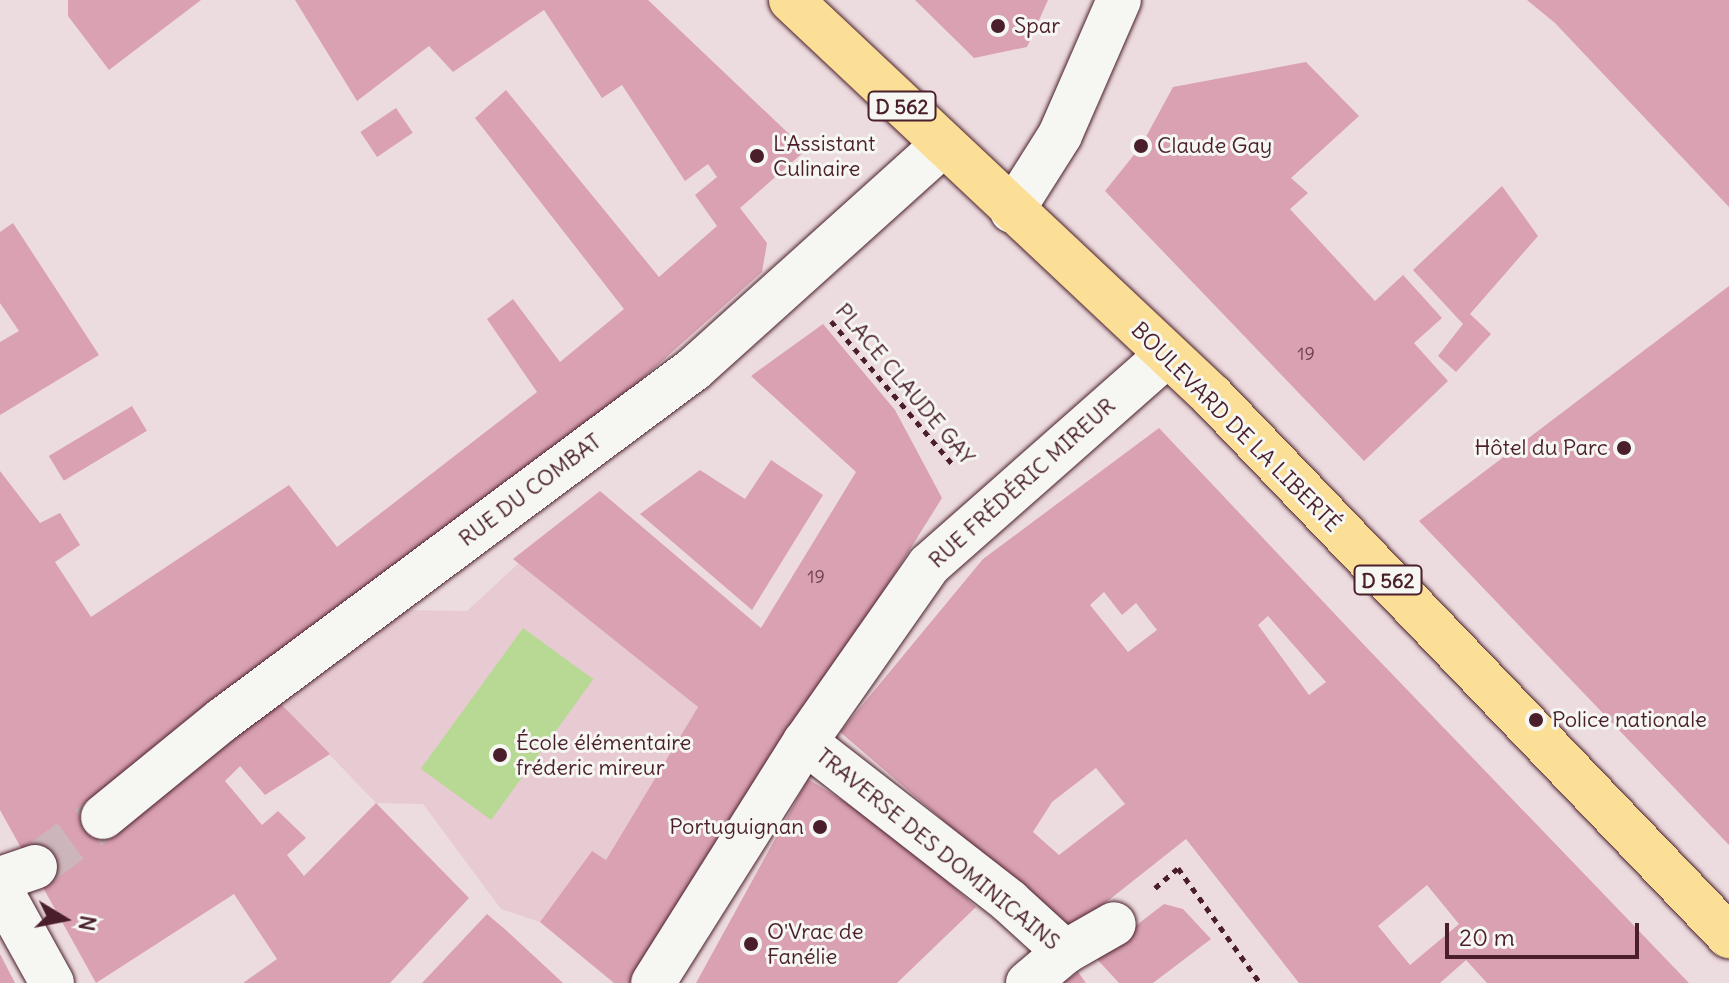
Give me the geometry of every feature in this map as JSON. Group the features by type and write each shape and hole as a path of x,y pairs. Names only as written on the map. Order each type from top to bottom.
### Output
{"main road":[{"name":"D 562","path":"791,0 1025,223"},
{"name":"BOULEVARD DE LA LIBERTÉ","path":"1025,223 1167,355 1729,936"}],"street":[{"path":"1025,223 1119,0"},
{"name":"RUE DU COMBAT","path":"103,817 222,720 694,369 943,145"},
{"name":"RUE FRÉDÉRIC MIREUR","path":"653,983 805,742 929,565 1167,355"},
{"name":"TRAVERSE DES DOMINICAINS","path":"805,742 1009,901 1065,952 1114,924"},
{"path":"12,878 52,983"},
{"path":"1028,983 1065,952"}],"path":[{"name":"PLACE CLAUDE GAY","path":"795,279 966,481 994,506"},
{"path":"1114,924 1178,868 1260,983"}],"shaded area":[{"name":"École élémentaire fréderic mireur","path":"519,563 698,707 606,860 592,851 540,922 501,909 423,804 376,803 279,702 397,610 467,611"}],"green space":[{"path":"523,628 593,679 491,820 421,769"}],"building":[{"path":"68,0 201,0 109,70 68,16"},
{"path":"295,0 648,0 806,150 740,208 767,243 762,272 279,702 330,754 265,795 240,766 225,781 262,825 278,811 306,838 287,855 304,876 376,803 469,898 390,983 243,983 277,959 234,894 96,983 0,810 0,471 40,523 60,513 80,545 55,562 91,617 289,485 337,547 537,392 487,319 513,299 560,362 624,309 475,118 506,90 659,277 717,226 695,195 717,177 708,164 685,181 622,85 602,98 544,10 453,72 429,46 357,101"},
{"path":"915,0 1048,0 1027,47 974,58"},
{"path":"1527,0 1729,0 1729,207 1555,23"},
{"path":"1306,62 1359,116 1291,178 1308,193 1290,209 1375,301 1403,275 1442,318 1414,343 1448,381 1364,461 1105,191 1141,146 1173,87"},
{"path":"396,108 413,133 377,157 360,132"},
{"path":"1502,186 1538,236 1470,314 1491,334 1456,372 1438,356 1463,324 1413,270"},
{"path":"13,223 99,355 0,415 0,342 19,331 0,303 0,232"},
{"path":"1729,286 1729,845 1419,521"},
{"path":"823,324 895,410 942,498 639,983 614,983 540,922 592,851 606,860 698,707 513,559 600,491 761,628 856,472 751,376"},
{"path":"132,406 147,431 64,481 49,456"},
{"path":"1159,428 1689,983 1487,983 1466,960 1440,983 1299,983 1186,839 1071,930 840,732 983,559","holes":["1104,592 1122,615 1136,603 1157,630 1128,652 1090,605","1268,616 1326,682 1309,695 1258,625","1096,768 1125,804 1059,855 1033,832 1052,802","1427,885 1459,924 1410,965 1378,926"]},
{"path":"771,460 823,495 752,610 640,514 700,470 745,499"},
{"path":"808,779 887,828 976,907 897,983 696,983"},
{"path":"1164,904 1183,909 1211,939 1153,983 1119,983 1095,957"},
{"path":"487,914 507,931 563,983 422,983"},
{"path":"0,954 15,983 0,983"},
{"path":"1078,972 1086,983 1063,983"}],"tunnel":[{"path":"35,867 103,817"}],"place":[{"name":"Spar","path":"998,26"},
{"name":"Claude Gay","path":"1141,146"},
{"name":"L'Assistant Culinaire","path":"757,156"},
{"name":"Hôtel du Parc","path":"1624,448"},
{"name":"Police nationale","path":"1536,720"},
{"name":"École élémentaire fréderic mireur","path":"500,755"},
{"name":"Portuguignan","path":"820,827"},
{"name":"O'Vrac de Fanélie","path":"751,944"}]}
